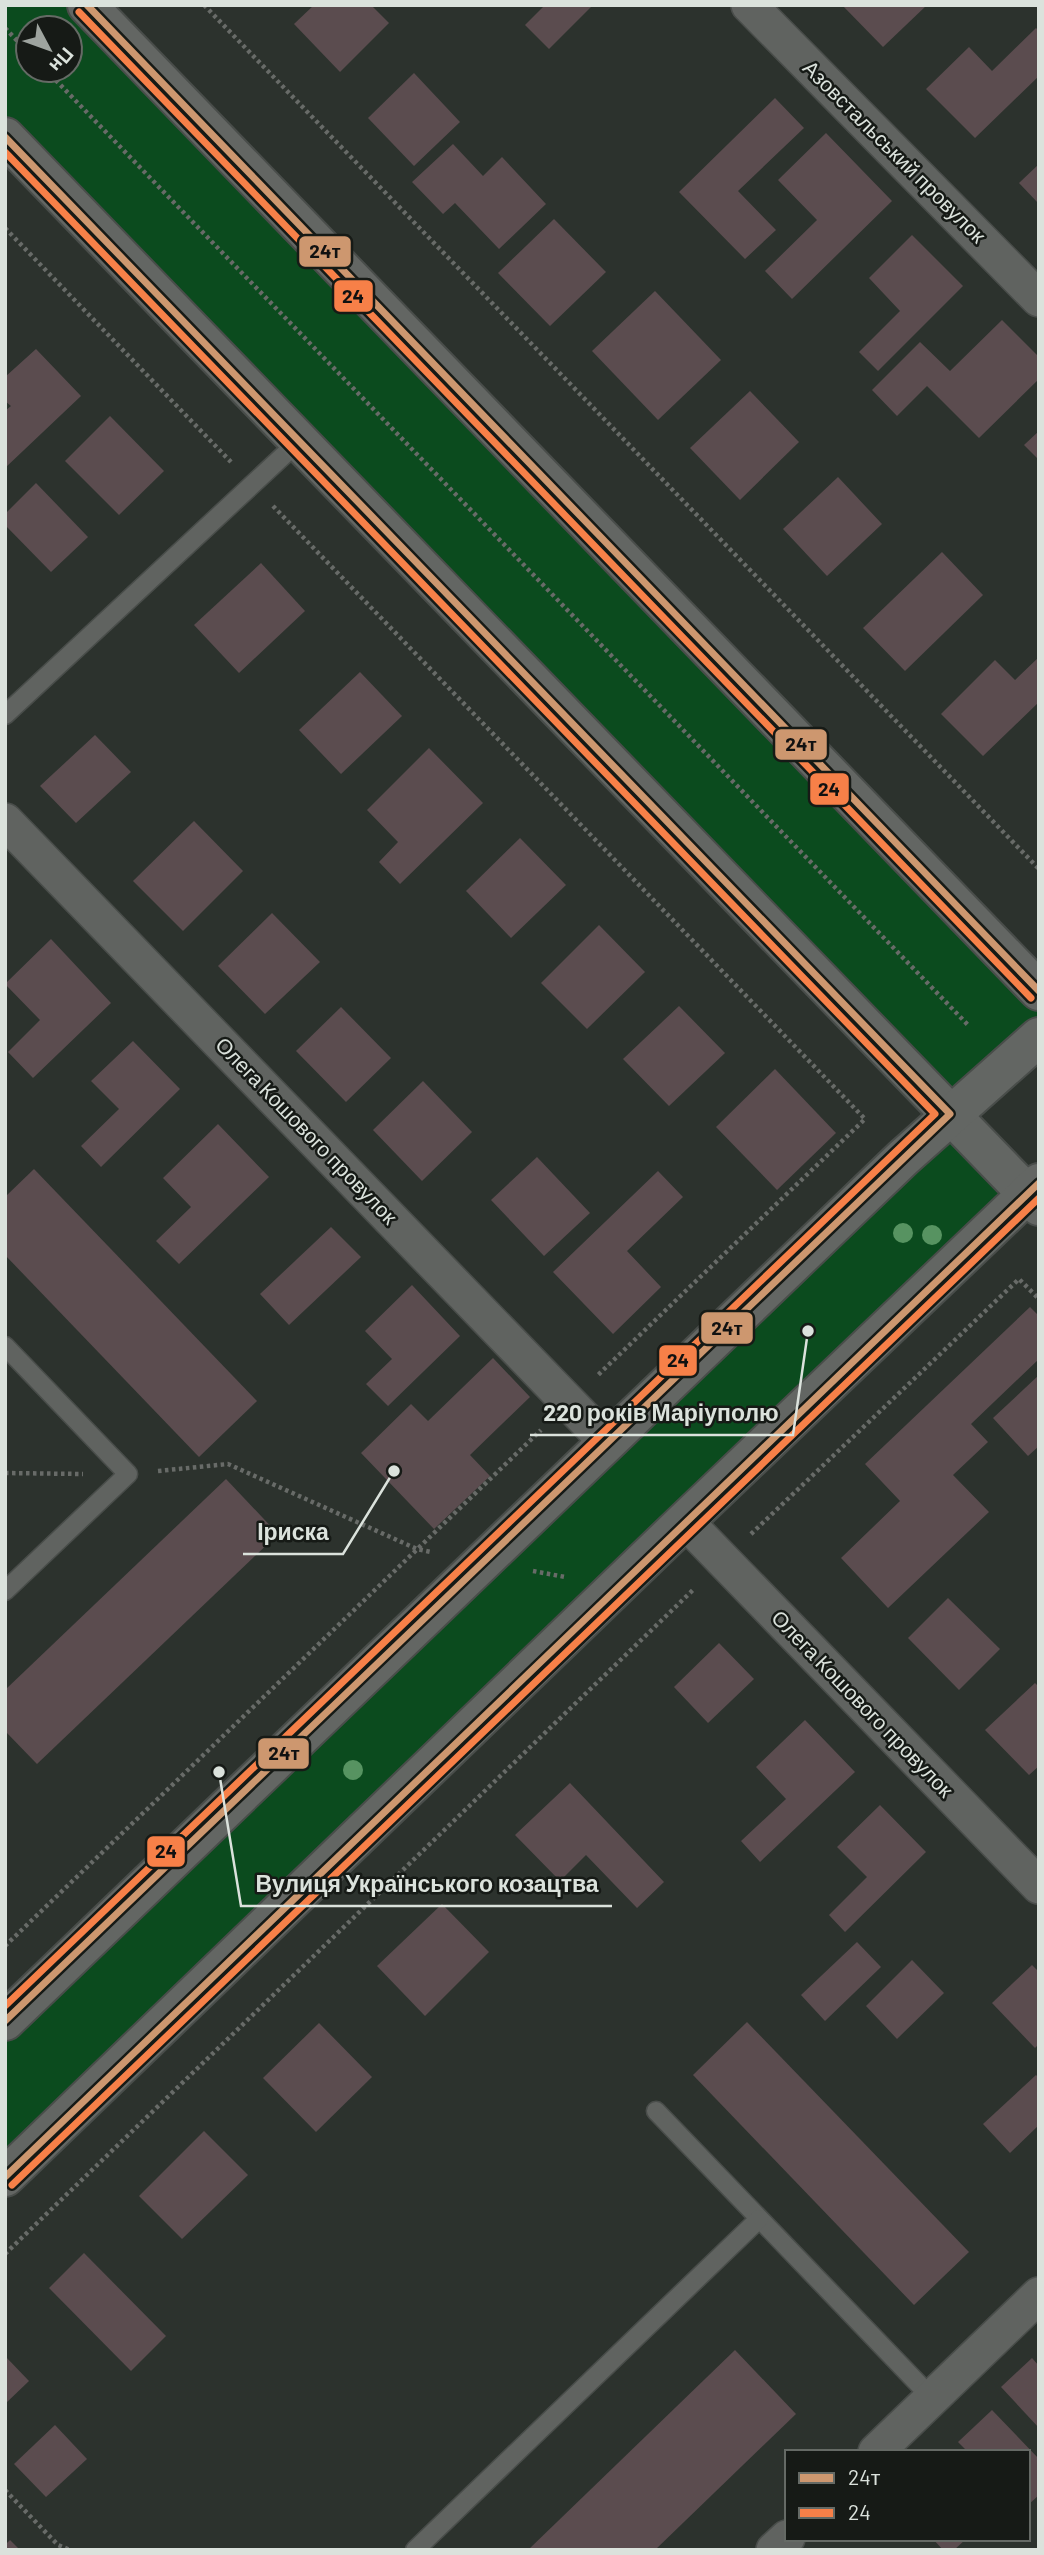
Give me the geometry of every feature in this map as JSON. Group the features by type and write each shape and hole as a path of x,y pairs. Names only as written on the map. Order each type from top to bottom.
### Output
{"street":[{"path":"87,5 1039,990"},
{"name":"Азовстальський провулок","path":"749,5 1039,299"},
{"path":"5,138 950,1114 1035,1195 684,1521 5,2177"},
{"name":"Олега Кошового провулок","path":"5,821 607,1442"},
{"path":"5,2021 950,1114 1039,1037"},
{"name":"Олега Кошового провулок","path":"684,1521 1039,1886"},
{"path":"878,2450 1039,2295"}],"lane":[{"path":"5,715 299,441"},
{"path":"5,1346 128,1474 5,1591"},
{"path":"656,2111 932,2398"},
{"path":"415,2550 759,2218"}],"path":[{"path":"204,5 1039,869"},
{"path":"60,84 968,1025"},
{"path":"5,228 866,1118 5,1946"},
{"path":"5,2254 683,1599 1019,1279 1039,1299"},
{"path":"5,1474 128,1474 228,1464 417,1549 683,1599"},
{"path":"5,2490 58,2545 70,2550"}],"green space":[{"path":"5,5 70,5 79,14 14,14 14,84 84,84 84,20 1039,1012 1039,1015 949,1091 5,117"},
{"path":"950,1133 1010,1196 5,2164 5,2040"}],"building":[{"path":"314,5 371,5 389,23 340,72 294,24"},
{"path":"545,5 593,5 549,49 525,25"},
{"path":"842,5 927,5 883,47"},
{"path":"1036,28 1039,31 1039,76 975,138 926,89 969,47 992,71"},
{"path":"414,73 460,122 414,166 368,118"},
{"path":"775,98 804,128 738,191 776,230 745,259 679,192"},
{"path":"826,133 892,201 792,299 765,271 817,220 778,180"},
{"path":"453,144 483,176 502,157 546,204 499,249 455,203 443,214 412,182"},
{"path":"1039,164 1039,204 1019,183"},
{"path":"554,219 606,272 550,326 498,273"},
{"path":"912,235 963,286 878,371 859,352 900,311 869,278"},
{"path":"655,291 721,360 658,420 592,351"},
{"path":"1002,320 1039,357 1039,379 979,438 927,386 897,416 872,390 920,342 950,371"},
{"path":"36,349 81,396 5,468 5,411 11,406 5,401 5,377"},
{"path":"750,391 799,442 740,500 690,448"},
{"path":"110,416 164,471 119,515 65,461"},
{"path":"1039,431 1039,460 1024,445"},
{"path":"838,477 882,524 827,576 783,529"},
{"path":"36,483 88,537 51,572 5,525 5,514"},
{"path":"942,552 983,595 905,671 863,628"},
{"path":"261,563 305,611 239,673 194,625"},
{"path":"1039,657 1039,702 983,756 941,714 995,660 1015,680"},
{"path":"360,672 402,716 341,774 299,730"},
{"path":"95,735 131,772 76,823 40,786"},
{"path":"429,748 483,803 400,884 379,862 398,842 367,810"},
{"path":"194,821 243,871 183,931 133,881"},
{"path":"520,838 566,885 511,938 466,891"},
{"path":"272,913 320,962 265,1014 218,966"},
{"path":"599,925 645,972 587,1029 541,983"},
{"path":"51,939 111,1003 33,1078 8,1052 40,1020 5,984"},
{"path":"679,1006 725,1053 669,1106 623,1059"},
{"path":"341,1007 391,1058 346,1102 296,1051"},
{"path":"133,1041 180,1089 101,1167 81,1146 119,1109 91,1081"},
{"path":"775,1069 836,1133 777,1190 716,1127"},
{"path":"423,1081 472,1132 422,1181 373,1130"},
{"path":"218,1124 269,1177 179,1264 156,1241 191,1207 163,1178"},
{"path":"537,1157 590,1213 544,1256 491,1200"},
{"path":"34,1169 257,1401 199,1457 5,1255 5,1197"},
{"path":"658,1171 683,1197 627,1251 661,1287 613,1334 553,1272"},
{"path":"331,1227 361,1257 289,1325 260,1294"},
{"path":"412,1285 460,1336 388,1406 366,1384 392,1359 365,1331"},
{"path":"1030,1307 1039,1316 1039,1359 971,1424 988,1442 953,1475 989,1512 888,1608 841,1558 900,1501 865,1464"},
{"path":"493,1358 530,1397 470,1455 490,1476 434,1529 361,1453 411,1404 428,1421"},
{"path":"1039,1375 1039,1446 1028,1456 993,1418"},
{"path":"226,1479 278,1534 37,1764 5,1731 5,1690"},
{"path":"948,1598 1000,1649 959,1690 908,1638"},
{"path":"719,1643 754,1679 708,1723 674,1687"},
{"path":"1035,1683 1039,1687 1039,1766 1029,1775 985,1730"},
{"path":"805,1720 855,1772 760,1862 741,1841 786,1799 756,1767"},
{"path":"570,1783 664,1882 637,1908 586,1855 560,1881 515,1835"},
{"path":"880,1805 926,1852 845,1932 829,1915 867,1877 837,1847"},
{"path":"442,1904 489,1952 425,2016 377,1966"},
{"path":"857,1942 881,1967 825,2021 801,1995"},
{"path":"912,1960 944,1993 897,2039 866,2006"},
{"path":"1032,1965 1039,1972 1039,2044 1035,2048 992,2003"},
{"path":"747,2022 969,2252 914,2305 693,2075"},
{"path":"319,2023 372,2077 316,2132 263,2078"},
{"path":"1036,2075 1039,2078 1039,2125 1010,2153 983,2124"},
{"path":"204,2131 248,2175 182,2239 139,2196"},
{"path":"84,2253 166,2336 131,2371 49,2288"},
{"path":"735,2350 796,2414 655,2550 528,2550"},
{"path":"5,2356 29,2381 5,2404"},
{"path":"1032,2358 1039,2366 1039,2428 1001,2387"},
{"path":"992,2410 1039,2459 1039,2495 1030,2503 1030,2450 966,2450 958,2442"},
{"path":"55,2425 87,2459 46,2497 14,2464"},
{"path":"10,2540 20,2550 5,2550 5,2545"},
{"path":"935,2541 964,2541 954,2550 943,2550"}],"transit line":[{"name":"24т","path":"87,5 1039,991"},
{"name":"24","path":"79,12 1031,998"},
{"name":"24т","path":"5,137 950,1114 5,2021"},
{"name":"24","path":"5,152 935,1114 5,2006"},
{"name":"24т","path":"5,2177 1039,1183"},
{"name":"24","path":"12,2185 1039,1198"}],"place":[{"name":"220 років Маріуполю","path":"808,1331"},
{"name":"Іриска","path":"394,1471"},
{"name":"Вулиця Українського козацтва","path":"219,1772"}]}
